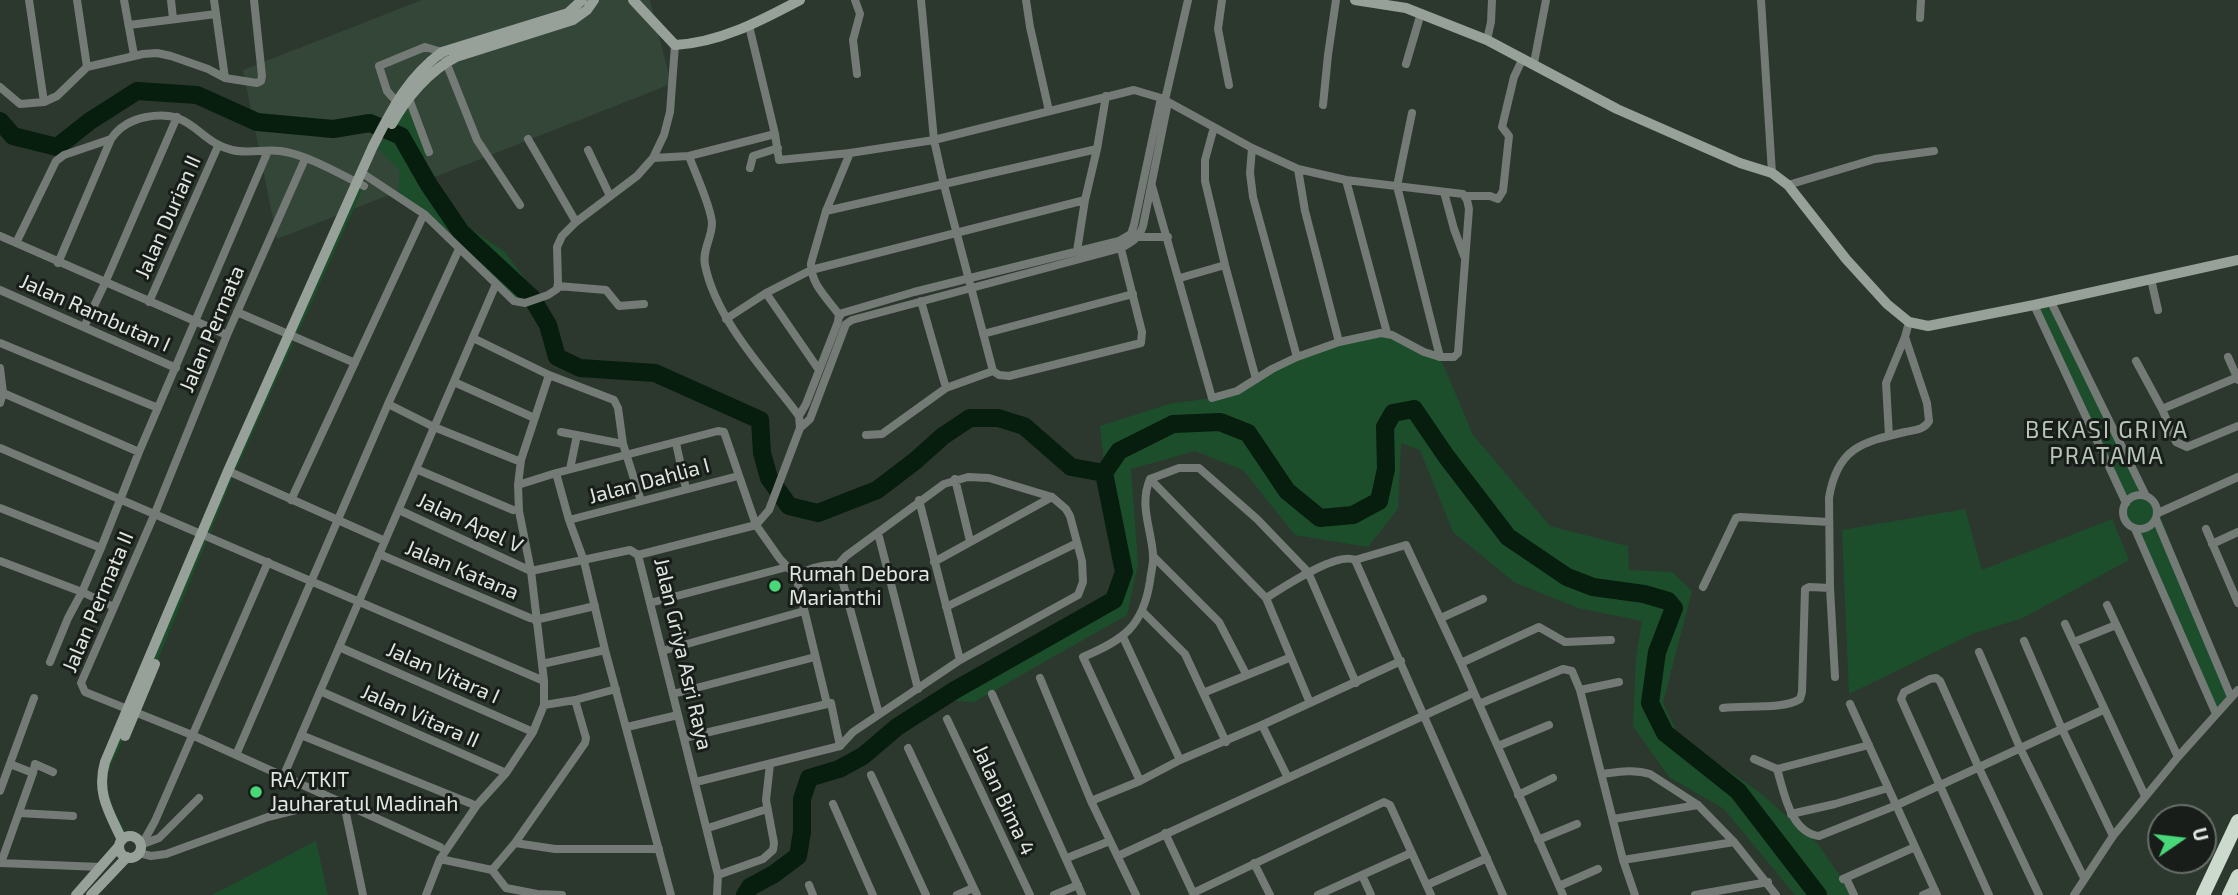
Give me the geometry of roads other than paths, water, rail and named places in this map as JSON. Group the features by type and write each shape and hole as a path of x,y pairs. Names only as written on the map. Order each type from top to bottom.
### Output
{"highway":[{"path":"2203,895 2238,821"},
{"path":"2229,895 2238,876"}],"street":[{"path":"29,0 44,102"},
{"path":"77,0 87,67"},
{"path":"124,0 134,55"},
{"path":"171,0 173,19"},
{"path":"214,0 225,78"},
{"path":"0,86 20,104 44,102 57,96 87,67 157,52 208,69 225,78 255,83 261,80 254,0"},
{"path":"396,101 387,91 379,65 425,47 444,57 456,57 564,24 583,4 594,0"},
{"path":"58,263 111,139 117,130 138,119 156,115 177,117 188,122 218,146 236,151 286,152 363,179 424,214 514,302 525,303 548,295 558,286 557,247 566,231 637,176 653,158 664,135 670,112 675,45 633,0"},
{"path":"675,45 692,44 749,26 800,0"},
{"path":"855,0 860,14 853,40 857,74"},
{"path":"921,0 934,140 993,371 1009,376 1141,342 1142,332 1120,245"},
{"path":"1026,0 1049,111"},
{"path":"756,525 769,510 800,428 810,419 846,324 1077,251 1120,245 1133,230 1188,0"},
{"path":"1222,0 1218,29 1229,85"},
{"path":"1323,105 1336,0"},
{"path":"1355,0 1394,5 1422,13 1528,60 1617,109 1731,159 1772,173 1788,185 1846,259 1887,304 1909,322 1928,326 2051,302 2238,260"},
{"path":"1486,40 1491,22 1492,0"},
{"path":"749,26 779,160 850,153 934,140 1134,90 1165,100 1252,148 1298,169 1346,180 1459,193 1465,197 1490,196 1498,199 1503,191 1509,136 1502,127 1514,77 1528,60 1546,0"},
{"path":"1761,0 1772,173"},
{"path":"1920,18 1921,0"},
{"path":"1406,64 1422,13"},
{"path":"129,25 216,14"},
{"path":"393,114 396,101 438,68 444,57"},
{"path":"444,57 477,140 520,205"},
{"path":"268,562 141,848 134,857 127,857 122,853 123,841 108,793 107,778 111,764 231,473 376,148 406,94"},
{"path":"406,94 429,152"},
{"path":"1077,251 1106,96"},
{"path":"1138,237 1152,186 1165,100"},
{"path":"1412,113 1397,186 1440,357"},
{"path":"84,327 177,117"},
{"path":"1214,127 1204,174 1224,265 1256,379"},
{"path":"653,158 689,156 775,134"},
{"path":"16,243 56,161 64,155 111,139"},
{"path":"528,139 576,222"},
{"name":"Jalan Durian II","path":"149,302 218,146"},
{"path":"750,169 753,156 778,148"},
{"path":"1252,148 1250,173 1253,197 1297,356"},
{"path":"826,211 1097,149"},
{"path":"588,150 610,195"},
{"path":"50,662 122,499 139,452 268,151"},
{"path":"1788,185 1875,159 1934,151"},
{"path":"846,324 815,282 811,270 812,256 826,211 850,153"},
{"path":"689,156 712,223 704,254 712,290 726,318 799,416 810,419"},
{"name":"Jalan Permata","path":"155,513 227,335 305,159"},
{"path":"1298,169 1310,229 1339,342"},
{"path":"1346,180 1387,333"},
{"path":"1152,186 1212,398 1237,391 1297,356 1339,342 1387,333 1440,357 1454,357 1459,349 1469,209 1465,197"},
{"path":"1444,192 1465,258"},
{"path":"726,318 766,293 811,270 1085,200"},
{"path":"291,500 424,214"},
{"path":"0,236 227,335"},
{"path":"839,314 914,292 970,283 1120,245 1138,237 1167,237"},
{"path":"236,755 388,404 459,249"},
{"path":"1180,278 1224,265"},
{"path":"2151,279 2158,310"},
{"path":"284,776 496,284"},
{"path":"558,286 607,290 619,306 644,304"},
{"name":"Jalan Rambutan I","path":"0,290 176,368"},
{"path":"766,293 819,370"},
{"path":"983,334 1133,295"},
{"path":"921,301 946,388"},
{"path":"2051,302 2146,496 2155,503 2157,516 2231,697"},
{"path":"2035,305 2126,503"},
{"path":"237,312 355,363"},
{"path":"800,428 799,416 839,314"},
{"path":"1889,436 1886,383 1909,322"},
{"path":"1835,677 1830,588 1831,486 1847,455 1860,444 1921,429 1928,421 1927,403 1905,337"},
{"path":"472,338 549,375 614,400 618,408 623,444 640,501"},
{"path":"0,343 158,408"},
{"path":"2162,409 2237,379 2228,357"},
{"path":"2136,361 2176,442 2187,447 2238,426"},
{"path":"0,368 3,393 0,403"},
{"path":"866,435 882,435 946,388 993,371"},
{"path":"426,895 440,859 477,805 506,773 533,732 544,705 542,664 533,619 518,485 521,460 549,375"},
{"path":"454,382 530,416"},
{"path":"3,393 139,452"},
{"path":"388,404 435,427 516,460"},
{"path":"518,485 570,469 718,431 724,432 756,525 796,576 827,704"},
{"path":"561,432 623,444"},
{"path":"570,469 577,435"},
{"path":"676,443 686,489"},
{"path":"0,448 544,681"},
{"path":"1140,780 1083,657 1108,647 1123,637 1142,611 1153,556 1145,509 1146,490 1150,479 1187,467 1199,468 1257,519 1308,572 1356,683"},
{"path":"416,469 513,510"},
{"path":"231,473 385,541"},
{"path":"556,473 584,561 605,650 671,895"},
{"name":"Jalan Dahlia I","path":"569,520 738,476"},
{"path":"696,782 840,746 853,732 960,660 1079,595 1083,572 1070,516 1060,503 1052,497 989,478 968,477 944,484 919,500 838,565 813,568 796,576"},
{"path":"2136,529 2151,526 2157,516 2238,477"},
{"path":"1150,479 1266,598 1310,703"},
{"path":"955,480 970,541"},
{"path":"2146,496 2135,495 2126,503 2123,512 2125,520 2136,529 2216,714"},
{"path":"934,562 1052,497"},
{"path":"919,500 960,660"},
{"path":"0,508 101,548"},
{"name":"Jalan Apel V","path":"399,510 528,570"},
{"name":"Jalan Permata II","path":"155,513 81,683 85,692 192,735 440,847"},
{"path":"1703,587 1735,518 1829,522"},
{"name":"Jalan Griya Asri Raya","path":"716,895 719,875 638,555 756,525"},
{"path":"2206,529 2238,603"},
{"path":"2212,544 2238,532"},
{"path":"878,533 918,688"},
{"path":"946,607 1077,543"},
{"path":"1266,598 1308,572 1348,558 1355,560 1406,545 1561,891 1598,869"},
{"path":"528,570 630,550 638,555"},
{"name":"Jalan Katana","path":"380,554 533,619"},
{"path":"1153,556 1219,622 1246,674"},
{"path":"1355,560 1503,895"},
{"path":"0,561 114,607"},
{"path":"838,565 879,715"},
{"path":"650,603 788,567"},
{"path":"1723,708 1777,706 1800,699 1805,591 1809,587 1830,588"},
{"path":"1441,618 1483,599"},
{"path":"2107,605 2178,757"},
{"path":"533,619 596,606"},
{"path":"662,650 804,611"},
{"path":"1142,611 1181,648 1226,742"},
{"path":"2066,624 2103,710 2145,796"},
{"path":"2074,642 2116,625"},
{"path":"1461,663 1539,627 1571,643 1611,640"},
{"path":"1123,637 1180,760"},
{"path":"2024,641 2062,729 2113,835"},
{"name":"Jalan Vitara I","path":"339,647 533,732"},
{"path":"542,664 605,650"},
{"path":"1979,652 2020,748 2084,878"},
{"path":"673,694 815,657"},
{"path":"1203,693 1289,658"},
{"path":"1091,801 1401,661"},
{"path":"1479,704 1560,670 1566,668 1572,671 1580,690 1623,860 1635,895"},
{"path":"1040,678 1091,801 1136,895"},
{"path":"1989,895 1901,699 1904,692 1933,678 1940,681 2039,895"},
{"path":"1580,690 1619,682"},
{"path":"544,705 616,689"},
{"path":"2074,895 2113,835 2238,690"},
{"name":"Jalan Vitara II","path":"320,691 506,773"},
{"path":"1118,856 1473,693"},
{"path":"992,694 1082,895"},
{"path":"0,791 34,698"},
{"path":"492,870 515,843 584,743 586,738 575,700"},
{"path":"684,738 831,703 840,746"},
{"path":"1850,704 1936,892 1923,895"},
{"path":"1777,769 1791,814 1808,832 1819,836 1897,805 2103,710"},
{"path":"627,727 678,715"},
{"name":"Jalan Bima 4","path":"947,719 1030,895"},
{"path":"1262,725 1288,778"},
{"path":"1498,746 1549,725"},
{"path":"301,735 472,804"},
{"path":"1754,759 1777,769 1869,745"},
{"path":"908,748 975,891 957,895"},
{"path":"10,764 33,773"},
{"path":"53,772 35,764 1,863 101,867"},
{"path":"719,875 763,859 771,853 774,843 767,809 770,764"},
{"path":"1602,774 1643,771 1698,804 1734,842 1776,895"},
{"path":"871,775 926,895"},
{"path":"1518,795 1553,778"},
{"path":"1791,814 1888,788"},
{"path":"141,848 159,838 199,798"},
{"path":"76,895 123,841 138,839 141,848 151,856 166,854 268,817 340,802 363,895"},
{"path":"1165,833 1194,894 1384,802 1390,805 1431,895"},
{"path":"833,804 873,895"},
{"path":"1613,819 1698,804"},
{"path":"708,828 767,809"},
{"path":"19,813 73,816"},
{"path":"1538,840 1577,824"},
{"path":"1067,858 1110,841"},
{"path":"1623,860 1734,842"},
{"path":"515,843 555,849 659,849"},
{"path":"1854,895 1845,879 1915,848"},
{"path":"1318,895 1411,853"},
{"path":"91,895 127,857"},
{"path":"1427,885 1486,858"},
{"path":"440,859 492,870 505,892 562,895"},
{"path":"1254,863 1270,895"},
{"path":"1362,875 1371,895"},
{"path":"1695,895 1768,882"},
{"path":"809,885 813,895"},
{"path":"1054,895 1078,885"}],"waterway":[{"path":"0,121 13,136 57,147 90,121 137,91 197,95 257,122 333,129 370,123 401,136 429,185 461,232 532,298 548,325 557,357 580,368 655,373 760,420 762,453 769,478 789,506 818,513 877,490 943,436 970,418 998,418 1024,426 1071,467 1104,473 1119,451 1173,424 1220,422 1248,433 1287,491 1320,518 1353,515 1379,501 1386,469 1385,427 1393,413 1414,409 1508,537 1567,577 1593,587 1644,594 1668,601 1674,608 1657,652 1650,703 1665,733 1738,791 1818,895"},
{"path":"745,895 750,887 774,874 798,856 802,832 802,799 809,778 839,769 863,756 897,727 955,690 1114,600 1124,572 1104,473"}],"place":[{"name":"Rumah Debora Marianthi","path":"775,586"},
{"name":"RA/TKIT Jauharatul Madinah","path":"256,792"}],"district":[{"name":"BEKASI GRIYA PRATAMA","path":"2107,443"}]}
